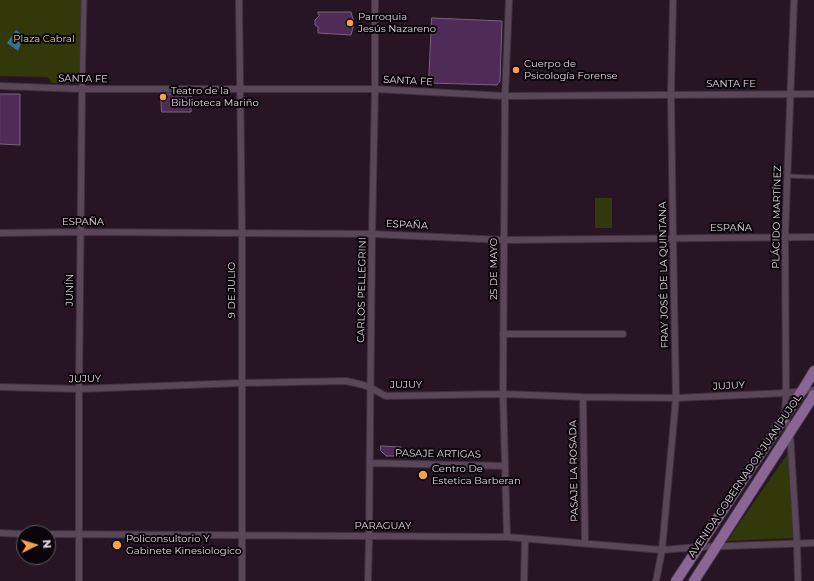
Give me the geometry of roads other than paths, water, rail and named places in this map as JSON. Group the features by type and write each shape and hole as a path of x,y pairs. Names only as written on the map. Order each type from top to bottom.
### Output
{"main road":[{"name":"AVENIDA GOBERNADOR JUAN PUJOL","path":"676,581 802,391 814,370"},
{"name":"AVENIDA GOBERNADOR JUAN PUJOL","path":"694,581 714,546 814,395"}],"street":[{"name":"JUNÍN","path":"79,581 79,389 84,0"},
{"name":"9 DE JULIO","path":"239,0 242,232 242,581"},
{"name":"CARLOS PELLEGRINI","path":"368,581 370,536 375,0"},
{"name":"25 DE MAYO","path":"507,537 503,334 505,96 509,0"},
{"name":"FRAY JOSÉ DE LA QUINTANA","path":"656,581 662,550 676,398 671,94 673,0"},
{"name":"PLÁCIDO MARTÍNEZ","path":"794,0 785,238 785,415 790,433 798,581"},
{"name":"SANTA FE","path":"0,86 82,89 375,89 505,96 814,94"},
{"name":"ESPAÑA","path":"0,233 242,232 372,234 504,240 814,238"},
{"path":"503,334 623,334"},
{"name":"JUJUY","path":"0,387 79,389 346,381 361,384 386,396 503,394 676,398 786,393 814,390"},
{"name":"PASAJE LA ROSADA","path":"583,397 586,543"},
{"name":"PASAJE ARTIGAS","path":"370,463 505,466"},
{"path":"0,533 16,534"},
{"name":"PARAGUAY","path":"56,534 507,537 662,550 714,546 814,543"},
{"path":"524,581 525,539"}],"lane":[{"path":"787,176 814,177"}],"water":[{"path":"16,30 24,36 18,51 7,43"}],"place":[{"name":"Parroquia Jesús Nazareno","path":"350,23"},
{"name":"Cuerpo de Psicología Forense","path":"516,70"},
{"name":"Teatro de la Biblioteca Mariño","path":"163,97"},
{"name":"Centro De Estetica Barberan","path":"423,475"},
{"name":"Policonsultorio Y Gabinete Kinesiologico","path":"117,545"}],"park label":[{"name":"Plaza Cabral","path":"44,39"}]}
